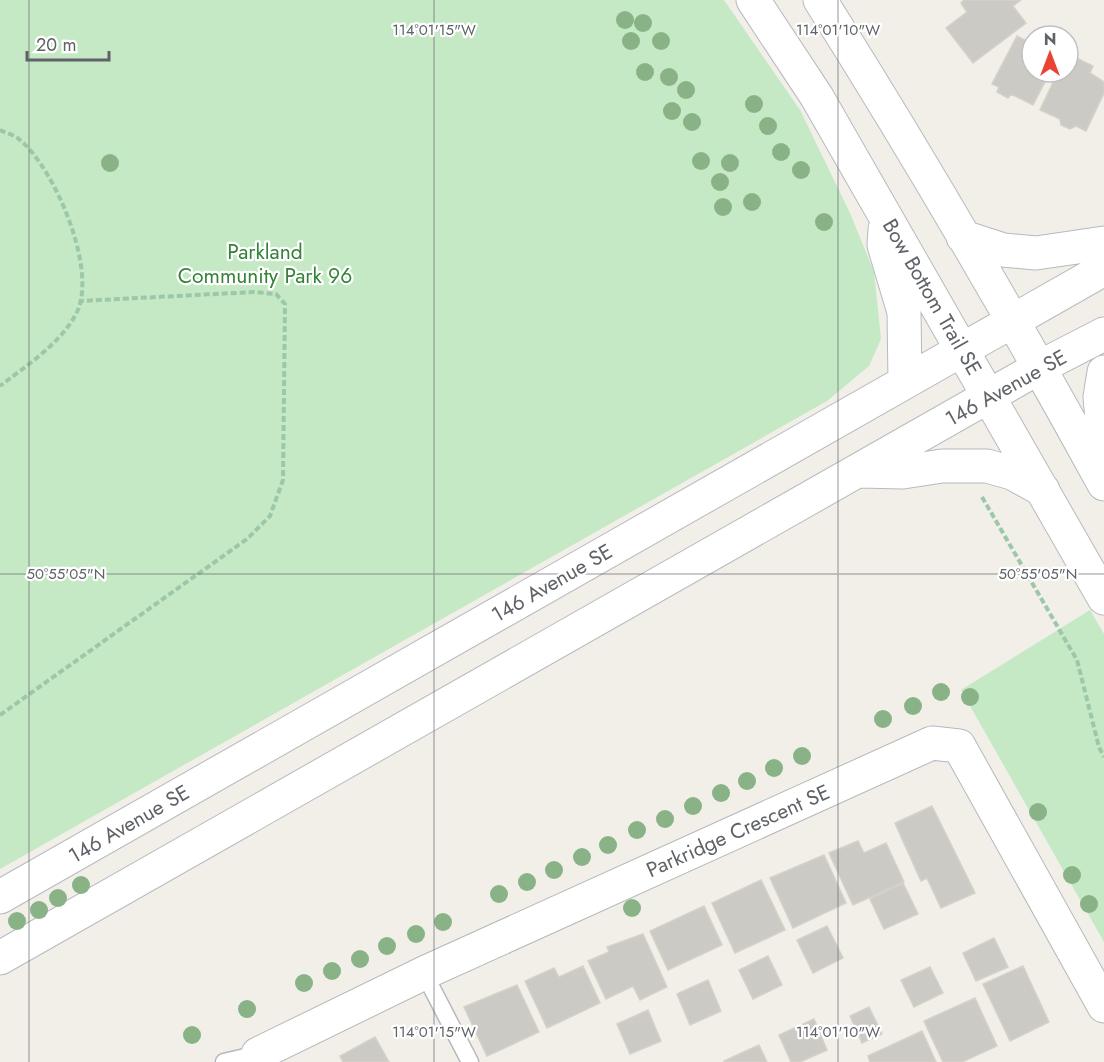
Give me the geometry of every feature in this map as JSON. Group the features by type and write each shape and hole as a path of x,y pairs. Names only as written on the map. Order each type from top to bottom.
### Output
{"street":[{"name":"Bow Bottom Trail SE","path":"753,0 817,97 1104,598"},
{"path":"820,0 870,79 1040,367 1104,484"},
{"path":"885,215 884,245 904,312 904,382"},
{"path":"963,237 1003,250 1036,253 1104,243"},
{"name":"146 Avenue SE","path":"0,897 1104,269"},
{"name":"146 Avenue SE","path":"0,958 1040,367 1104,334"},
{"path":"1104,372 1100,397 1104,443"},
{"path":"860,471 903,472 942,466 987,466 1012,473 1043,490"},
{"name":"Parkridge Crescent SE","path":"260,1058 424,973 932,743 959,746 1104,1006"}],"lane":[{"path":"424,973 470,1062"},
{"path":"224,1062 260,1058"}],"path":[{"path":"0,130 20,139 61,200 78,244 83,290 76,314 48,348 0,386"},
{"path":"0,715 248,539 270,516 283,480 285,304 276,294 254,292 80,302"},
{"path":"981,495 1077,660 1099,747 1104,757"}],"green space":[{"name":"Parkland Community Park 96","path":"0,0 724,0 800,110 850,213 874,272 881,339 869,366 827,401 0,869"},
{"path":"1090,610 1104,634 1104,942 961,690"}],"building":[{"path":"964,0 1021,0 1013,6 1026,23 1020,24 1020,28 973,63 946,28 967,12 961,3"},
{"path":"1017,36 1020,38 1020,84 1044,84 1033,105 1011,94 1008,98 997,92 999,87 992,84"},
{"path":"1080,60 1093,66 1090,73 1104,82 1104,93 1086,131 1076,126 1070,129 1061,125 1060,119 1040,110 1052,84 1080,84"},
{"path":"932,806 975,893 941,908 927,878 921,881 895,823"},
{"path":"858,841 864,853 886,843 904,882 853,905 829,853"},
{"path":"824,855 846,903 793,928 770,878"},
{"path":"761,880 785,930 735,953 712,903"},
{"path":"903,883 918,914 884,929 870,899"},
{"path":"704,906 722,945 668,970 650,931"},
{"path":"827,926 843,958 813,973 797,940"},
{"path":"643,934 667,987 640,1000 633,986 606,999 588,961 609,952 607,947"},
{"path":"994,938 1008,967 976,981 963,953"},
{"path":"768,956 782,985 753,999 739,970"},
{"path":"583,966 600,1003 547,1028 525,981 554,968 559,977"},
{"path":"1023,966 1049,1022 1010,1041 983,984"},
{"path":"930,967 943,993 914,1007 901,980"},
{"path":"708,980 721,1011 690,1025 677,994"},
{"path":"517,985 539,1032 487,1056 464,1007"},
{"path":"975,998 997,1046 962,1062 943,1062 924,1021"},
{"path":"869,1007 882,1034 862,1043 850,1016"},
{"path":"648,1010 661,1041 630,1054 617,1024"},
{"path":"814,1019 827,1050 800,1062 791,1062 779,1035"},
{"path":"922,1031 936,1062 870,1062 868,1056"},
{"path":"375,1037 389,1062 343,1062 340,1056"},
{"path":"759,1045 767,1062 724,1061"}]}
